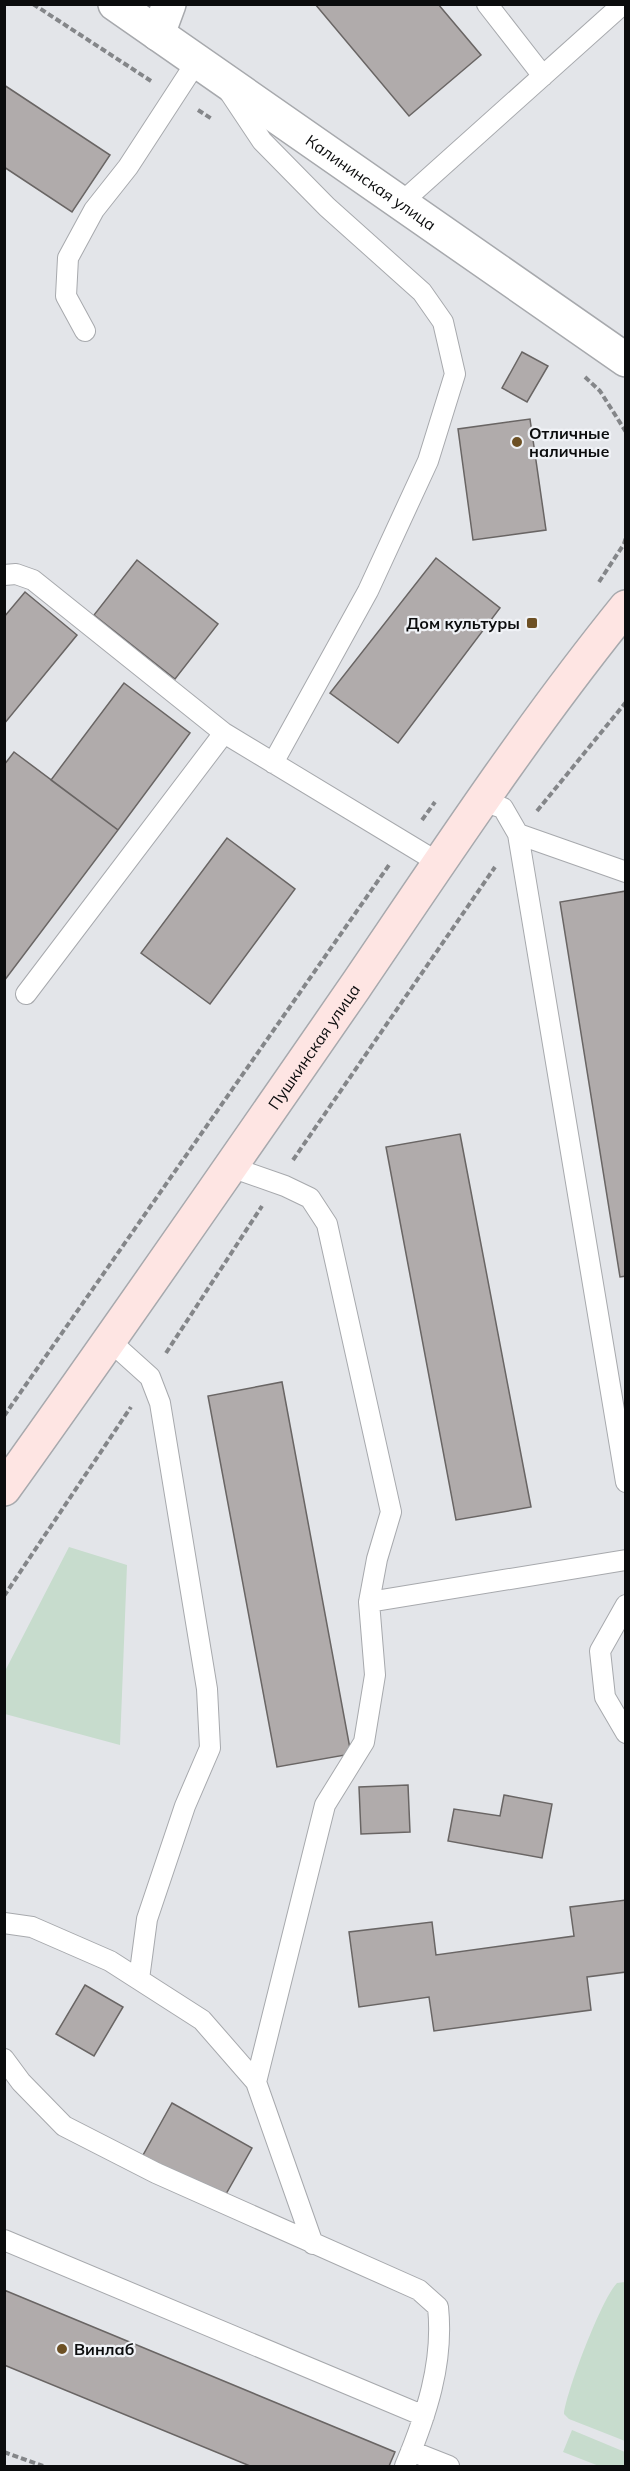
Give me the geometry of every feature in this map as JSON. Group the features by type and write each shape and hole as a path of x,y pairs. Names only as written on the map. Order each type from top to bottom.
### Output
{"main road":[{"name":"Пушкинская улица","path":"4,1489 231,1167 482,801 592,649 626,607"}],"street":[{"name":"Калининская улица","path":"115,4 164,19 209,69 626,360"}],"lane":[{"path":"487,4 543,76"},
{"path":"401,203 623,4"},
{"path":"85,331 66,296 68,258 94,210 209,69 262,141 327,207 422,292 444,322 455,374 428,461 368,591 273,763"},
{"path":"4,575 16,574 33,580 224,733 439,863"},
{"path":"26,994 224,733"},
{"path":"482,801 502,808 518,834 626,1482"},
{"path":"518,834 626,872"},
{"path":"231,1167 310,1198 327,1224 391,1512 377,1559 369,1602 375,1675 364,1742 325,1804 256,2082"},
{"path":"110,1341 150,1377 160,1402 207,1689 210,1748 185,1806 147,1919 139,1979"},
{"path":"369,1602 626,1560"},
{"path":"626,1605 600,1651 605,1697 626,1733"},
{"path":"4,1923 32,1927 110,1961 202,2020 256,2082 313,2244"},
{"path":"4,2059 21,2082 64,2126 156,2173 419,2289 438,2307 440,2330 434,2378 424,2416 408,2458 449,2466"},
{"path":"4,2240 424,2416"}],"path":[{"path":"594,589 624,544 626,537"},
{"path":"4,1596 276,1184 518,834 626,702"},
{"path":"4,1416 404,843 440,796"},
{"path":"4,2452 43,2466"}],"green space":[{"path":"69,1547 127,1565 120,1745 5,1714 5,1671"},
{"path":"626,2282 625,2441 569,2419 564,2414 594,2325 610,2292 617,2283"},
{"path":"572,2430 625,2452 625,2466 599,2466 563,2452"}],"building":[{"path":"315,4 438,4 481,55 409,116"},
{"path":"4,85 110,155 72,212 4,167"},
{"path":"522,352 548,366 527,402 502,388"},
{"path":"530,419 546,530 473,540 458,429"},
{"path":"436,558 500,608 398,743 330,693"},
{"path":"137,560 218,624 175,679 94,615"},
{"path":"25,592 77,635 4,724 4,617"},
{"path":"124,683 190,733 118,830 51,780"},
{"path":"14,752 118,830 4,981 4,765"},
{"path":"227,838 295,889 210,1004 141,953"},
{"path":"626,891 626,1276 620,1277 560,902"},
{"path":"460,1134 531,1507 456,1520 386,1147"},
{"path":"282,1382 351,1754 277,1767 208,1396"},
{"path":"408,1785 410,1832 361,1834 359,1787"},
{"path":"504,1795 552,1804 542,1858 448,1841 454,1809 500,1816"},
{"path":"626,1900 626,1972 587,1977 591,2010 434,2031 429,1997 359,2007 349,1932 432,1922 436,1955 574,1936 570,1907"},
{"path":"85,1985 123,2007 94,2056 56,2034"},
{"path":"172,2103 252,2148 222,2201 142,2157"},
{"path":"4,2290 395,2452 389,2466 250,2466 4,2365"}],"place":[{"name":"Отличные наличные","path":"517,442"},
{"name":"Дом культуры","path":"532,623"},
{"name":"Винлаб","path":"62,2349"}]}
